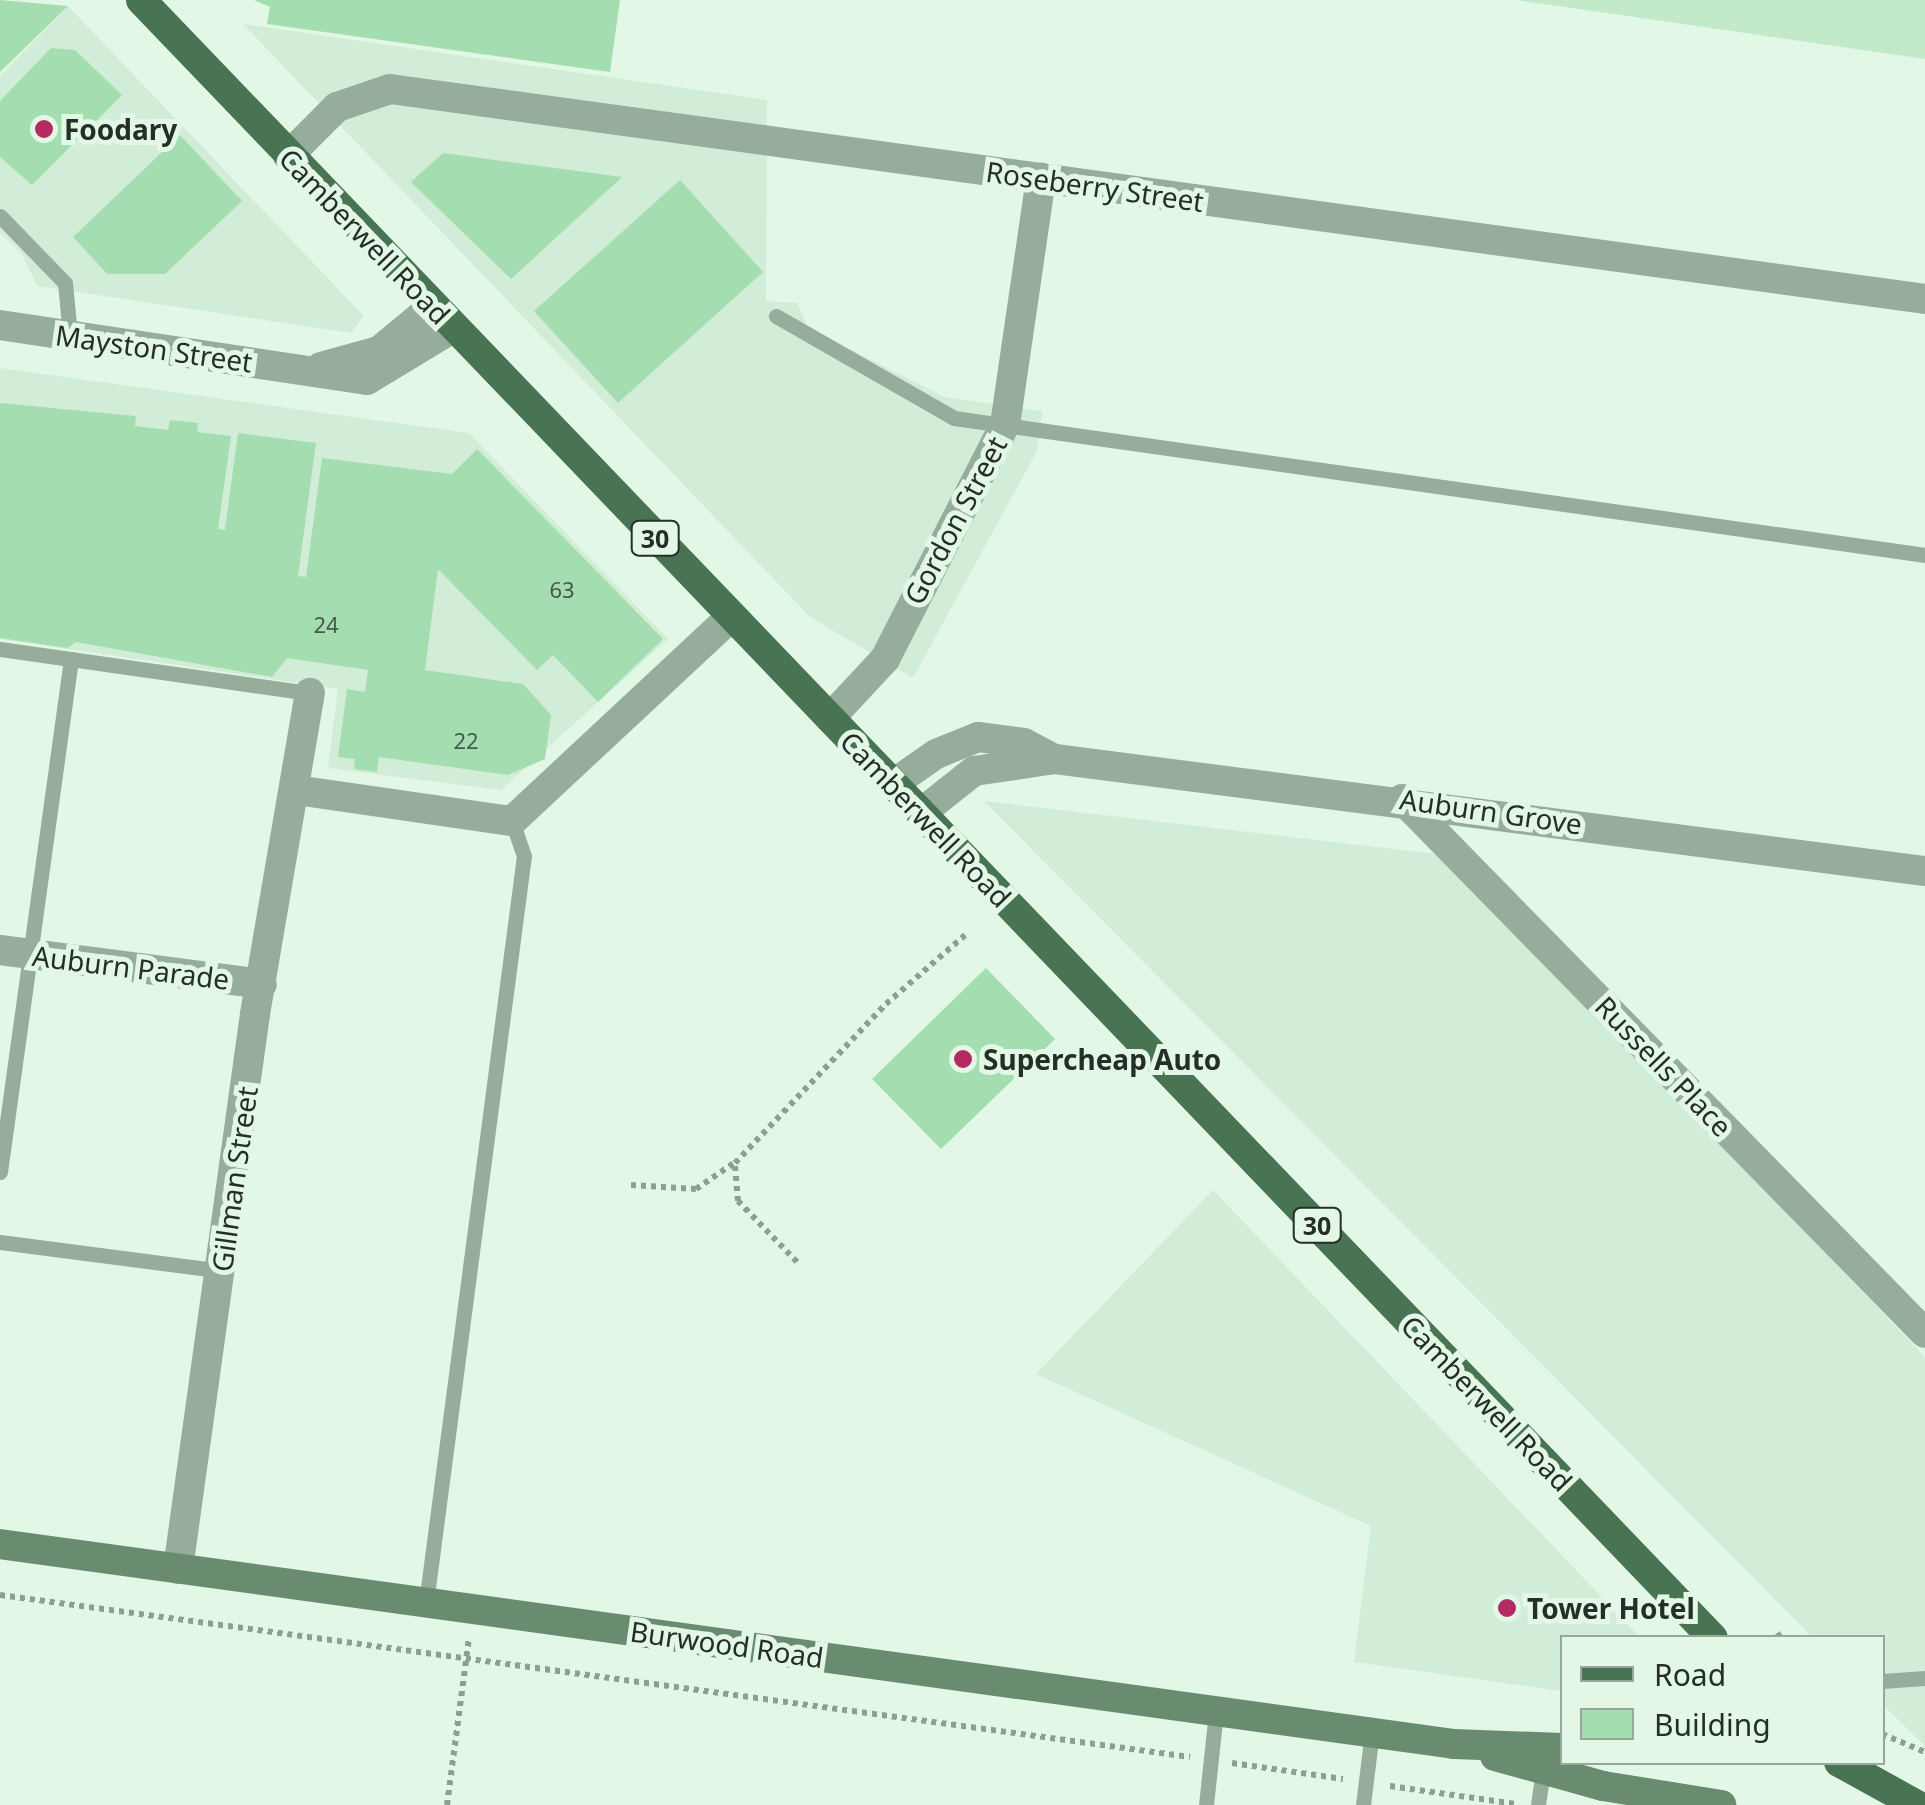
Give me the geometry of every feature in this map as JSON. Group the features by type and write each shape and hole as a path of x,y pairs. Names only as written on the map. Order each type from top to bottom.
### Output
{"main road":[{"name":"Camberwell Road","path":"141,0 1709,1635"},
{"path":"1843,1765 1895,1803"}],"street":[{"name":"Roseberry Street","path":"288,156 337,108 390,89 1925,300"},
{"name":"Gordon Street","path":"830,718 885,659 1005,425 1041,178"},
{"name":"Mayston Street","path":"0,326 308,370 379,351 443,317"},
{"path":"296,790 512,820 730,618"},
{"name":"Gillman Street","path":"178,1569 262,984 310,692"},
{"name":"Auburn Grove","path":"893,784 936,754 978,738 1024,744 1055,759"},
{"name":"Auburn Grove","path":"921,814 974,771 1055,759 1402,799 1925,871"},
{"name":"Russells Place","path":"1402,799 1925,1332"},
{"name":"Auburn Parade","path":"15,952 262,984"},
{"name":"Burwood Road","path":"0,1544 1553,1759"},
{"name":"Burwood Road","path":"1575,1765 1722,1805"}],"lane":[{"path":"0,216 65,283 70,335"},
{"path":"776,316 954,418 1925,555"},
{"path":"0,649 310,692"},
{"path":"0,1172 15,952 71,659"},
{"path":"426,1603 524,856 512,820"},
{"path":"0,1242 222,1271"},
{"path":"1885,1682 1925,1678"},
{"path":"1206,1805 1216,1711"},
{"path":"1363,1805 1372,1732"},
{"path":"1538,1805 1553,1759"}],"path":[{"path":"631,1185 696,1189 735,1163 886,1004 965,935"},
{"path":"735,1163 738,1201 797,1262"},
{"path":"0,1595 1523,1805"},
{"path":"447,1805 472,1610"},
{"path":"1885,1735 1925,1752"}],"shaded area":[{"path":"1516,0 1925,0 1925,59"},
{"path":"68,6 364,316 351,333 37,286 22,254 0,233 0,76"},
{"path":"243,24 767,100 766,301 797,303 808,328 944,397 1042,411 1037,451 913,678 810,617"},
{"path":"0,368 469,433 668,639 501,790 328,768 338,689 0,639"},
{"path":"984,801 1445,855 1925,1357 1925,1746 1885,1707 1885,1635 1810,1635"},
{"path":"1213,1190 1638,1635 1560,1635 1560,1691 1354,1662 1371,1526 1036,1374"}],"building":[{"path":"0,0 68,6 0,72"},
{"path":"254,0 620,0 610,72 267,24 270,7"},
{"name":"Foodary","path":"51,48 75,50 122,95 32,185 0,157 0,101"},
{"path":"180,135 242,201 165,274 107,274 73,237"},
{"path":"443,153 622,177 511,279 411,182"},
{"path":"680,180 763,272 618,403 534,311"},
{"path":"0,403 136,416 135,426 168,430 170,420 198,423 197,432 231,436 218,529 225,530 238,433 316,443 298,576 306,577 322,458 452,474 477,449 663,639 598,702 553,655 537,670 438,569 425,670 523,684 551,715 545,759 508,775 379,757 377,772 354,769 355,759 338,757 347,689 365,692 368,670 287,658 272,677 76,642 67,648 0,638"},
{"name":"Supercheap Auto","path":"986,968 1055,1039 941,1149 872,1079"}],"place":[{"name":"Foodary","path":"44,129"},
{"name":"Supercheap Auto","path":"963,1059"},
{"name":"Tower Hotel","path":"1507,1608"}]}
